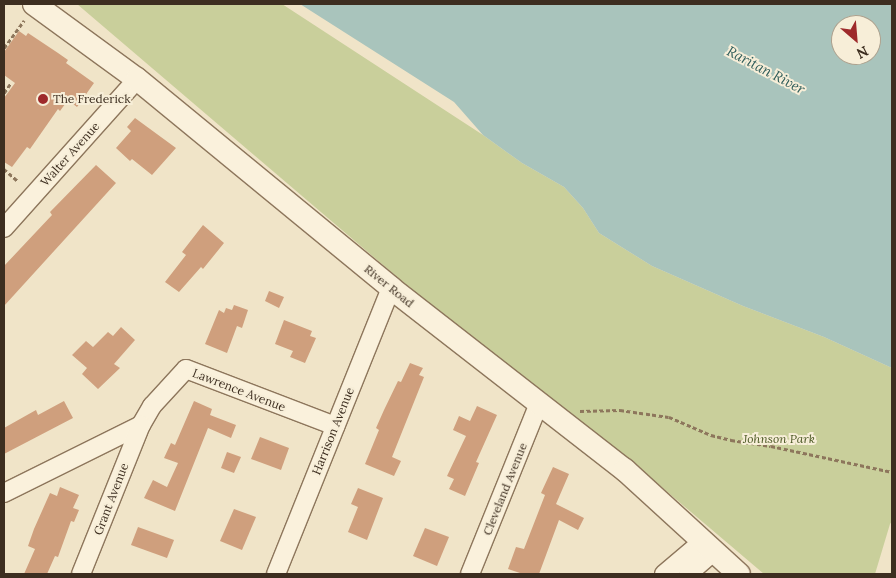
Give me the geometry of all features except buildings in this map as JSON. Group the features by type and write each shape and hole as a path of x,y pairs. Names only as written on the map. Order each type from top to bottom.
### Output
{"street":[{"name":"River Road","path":"30,11 136,79 391,288 625,470 739,574"},
{"name":"Walter Avenue","path":"4,228 136,79"},
{"name":"Harrison Avenue","path":"276,574 391,288"},
{"name":"Lawrence Avenue","path":"141,425 152,406 186,369 335,426"},
{"name":"Cleveland Avenue","path":"470,574 539,403"},
{"path":"4,493 141,425"},
{"name":"Grant Avenue","path":"81,574 141,425"},
{"path":"664,574 708,546"},
{"path":"688,574 708,546"}],"path":[{"path":"4,48 30,11"},
{"path":"4,93 10,84"},
{"path":"4,169 18,181"},
{"path":"575,412 620,410 669,417 711,435 731,440 771,446 892,472"}],"green space":[{"name":"Johnson Park","path":"77,4 282,4 483,135 522,163 564,187 583,208 599,233 652,266 743,306 824,337 892,368 892,521 875,574 764,574 638,467 410,288"}],"water":[{"name":"Raritan River","path":"300,4 892,4 892,368 824,337 743,306 652,266 599,233 583,208 564,187 522,163 483,135 454,102"}],"place":[{"name":"The Frederick","path":"43,99"}]}
